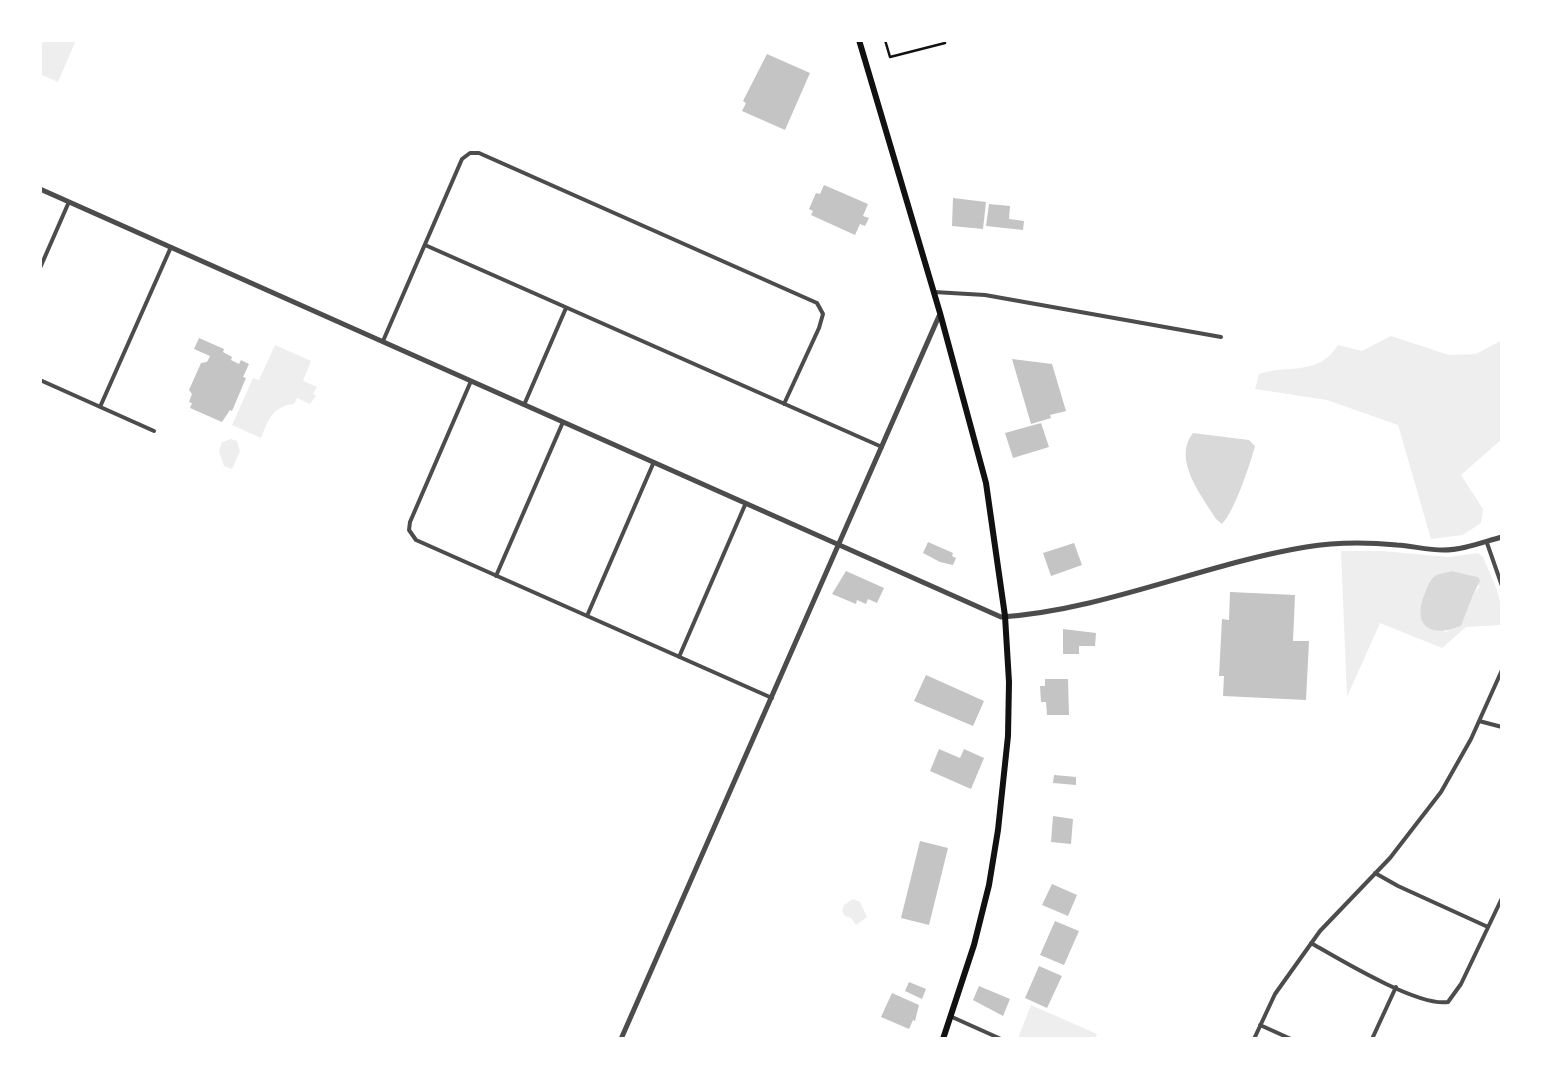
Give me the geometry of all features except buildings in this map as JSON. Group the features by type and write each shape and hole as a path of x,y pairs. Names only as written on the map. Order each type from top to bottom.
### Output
{"main road":[{"path":"859,40 986,482 1005,616 1008,736 1000,814 974,946 944,1039"}],"street":[{"path":"383,342 462,159 470,152 479,153 816,303 823,314 820,328 784,404"},
{"path":"40,189 956,598 1005,616 1082,604 1259,555 1319,544 1352,542 1442,550 1502,536"},
{"path":"40,268 69,202"},
{"path":"424,246 883,448"},
{"path":"100,407 170,247"},
{"path":"934,292 1004,298 1221,338"},
{"path":"524,404 566,308"},
{"path":"621,1039 940,314"},
{"path":"40,380 154,431"},
{"path":"472,381 410,522 411,535 772,698"},
{"path":"496,576 563,422"},
{"path":"587,616 654,462"},
{"path":"679,657 746,504"},
{"path":"1487,541 1502,586"},
{"path":"1254,1039 1276,994 1311,942 1376,874 1441,792 1502,670"},
{"path":"1479,721 1502,726"},
{"path":"1376,874 1488,927"},
{"path":"1311,942 1396,987 1432,1002 1448,1002 1461,984 1502,898"},
{"path":"1372,1039 1396,987"},
{"path":"952,1017 1002,1039"},
{"path":"1260,1026 1291,1039"}],"path":[{"path":"886,40 890,57 945,43 944,40"}],"shaded area":[{"path":"40,40 76,40 58,82 40,74"},
{"path":"1391,336 1449,355 1476,354 1502,340 1502,439 1461,475 1483,509 1481,523 1463,535 1431,539 1398,425 1327,400 1255,389 1259,374 1312,366 1338,345 1362,351"},
{"path":"275,345 311,361 303,381 317,387 313,394 316,396 310,404 297,398 294,404 276,411 261,438 232,425 253,378 259,380"},
{"path":"1193,433 1249,440 1255,446 1246,476 1222,524 1203,499 1187,465 1187,443"},
{"path":"237,441 240,451 232,469 224,466 219,451 222,442"},
{"path":"1341,551 1448,557 1478,553 1483,557 1499,598 1500,625 1466,627 1442,648 1380,623 1347,697","holes":["1451,571 1478,577 1479,587 1461,626 1444,632 1437,575"]},
{"path":"1451,571 1478,577 1480,581 1461,626 1442,631 1428,628 1421,617 1423,598 1433,578"},
{"path":"853,899 860,902 867,917 856,925 842,911"},
{"path":"1031,1005 1097,1034 1095,1039 1018,1038"}]}
